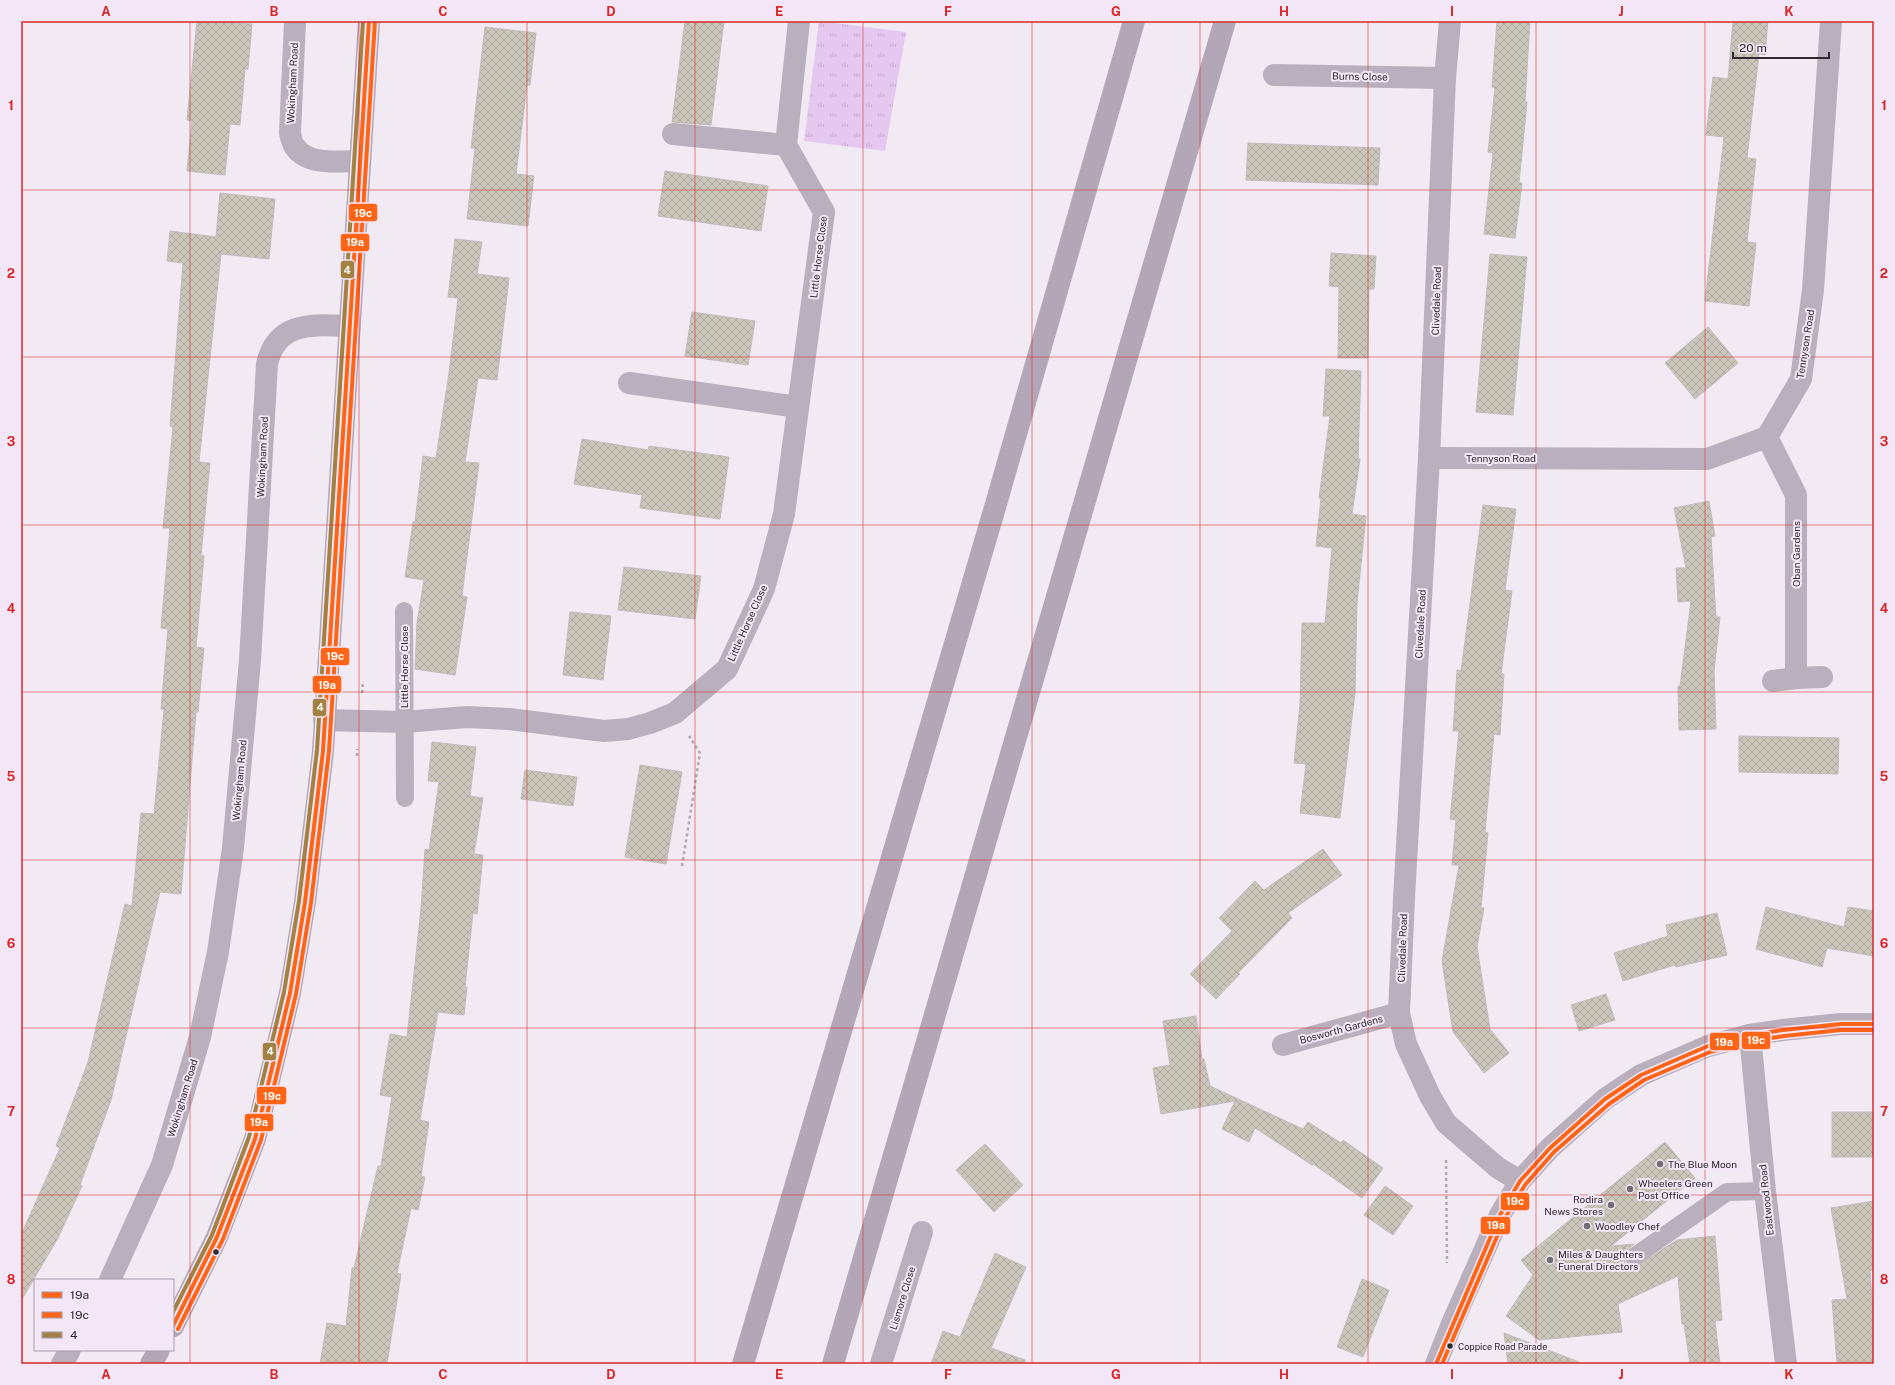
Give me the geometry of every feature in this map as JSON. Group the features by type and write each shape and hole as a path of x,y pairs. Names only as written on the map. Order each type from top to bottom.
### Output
{"main road":[{"path":"174,1324 217,1237 236,1192 258,1127 290,993 303,909 316,813 324,720 369,21"},
{"path":"743,1364 996,504 1134,21"},
{"path":"833,1364 1224,21"},
{"path":"151,1364 158,1351"}],"street":[{"name":"Wokingham Road","path":"295,21 290,133 294,147 302,155 318,160 360,161"},
{"path":"673,134 786,145 799,21"},
{"name":"Clivedale Road","path":"1450,21 1445,78 1429,458 1404,890 1400,1013 1406,1044 1430,1096 1446,1123 1498,1168 1520,1181"},
{"name":"Tennyson Road","path":"1429,458 1707,459 1766,437 1801,379 1813,290 1831,21"},
{"name":"Burns Close","path":"1274,75 1445,78"},
{"name":"Little Horse Close","path":"324,720 404,722 474,717 509,719 604,731 628,729 675,714 727,669 764,589 784,514 824,212 786,145"},
{"name":"Wokingham Road","path":"110,1279 162,1165 200,1037 218,952 232,848 250,660 267,372 270,354 278,339 288,331 309,326 350,326"},
{"path":"629,383 798,407"},
{"name":"Oban Gardens","path":"1766,437 1796,495 1796,678"},
{"path":"1773,681 1822,677"},
{"name":"Bosworth Gardens","path":"1282,1045 1400,1013"},
{"path":"1436,1364 1451,1326 1500,1215 1520,1181 1550,1148 1605,1099 1641,1075 1708,1046 1750,1035 1790,1029 1841,1024 1874,1024"},
{"name":"Eastwood Road","path":"1750,1035 1765,1191 1786,1364"},
{"name":"Lismore Close","path":"881,1364 922,1232"},
{"path":"62,1364 69,1351"}],"lane":[{"name":"Little Horse Close","path":"404,611 405,798"},
{"path":"1634,1257 1727,1192 1765,1191"}],"path":[{"path":"675,714 700,753 682,866"},
{"path":"1446,1123 1447,1264"}],"green space":[{"path":"819,21 906,32 885,151 804,141"}],"building":[{"path":"197,21 252,24 248,69 245,69 240,125 230,124 225,175 187,171 192,121 187,120"},
{"path":"685,21 724,21 711,125 672,122"},
{"path":"1497,21 1530,21 1525,102 1527,102 1519,183 1522,183 1515,238 1484,234 1493,153 1488,152 1495,88 1492,87"},
{"path":"1733,21 1768,21 1765,55 1759,54 1747,158 1756,159 1747,242 1756,243 1749,306 1705,301 1724,137 1706,135 1713,77 1728,79"},
{"path":"485,27 536,33 530,85 527,85 516,174 534,176 528,226 467,219 475,148 471,148"},
{"path":"1248,143 1380,148 1378,185 1246,180"},
{"path":"665,171 768,186 761,231 658,216"},
{"path":"220,193 275,199 269,259 221,254 199,462 210,463 201,555 204,556 196,647 204,648 198,712 196,712 181,894 160,892 111,1100 80,1185 82,1186 58,1238 21,1301 21,1235 60,1148 56,1146 88,1062 125,904 132,906 141,813 154,814 164,709 161,709 168,629 161,628 170,528 163,528 173,427 170,426 183,263 167,261 170,231 216,237"},
{"path":"455,239 482,242 477,274 509,278 497,380 478,378 465,462 479,463 462,596 467,597 455,675 415,669 417,623 424,580 405,577 413,522 415,522 423,456 436,458 449,373 458,298 448,297"},
{"path":"1331,253 1376,256 1374,289 1369,289 1368,358 1338,358 1339,287 1329,286"},
{"path":"1490,254 1527,257 1513,415 1476,412"},
{"path":"692,312 755,321 748,365 685,356"},
{"path":"1708,327 1738,363 1695,399 1665,363"},
{"path":"1326,369 1361,371 1358,459 1360,459 1352,514 1366,516 1357,603 1355,693 1340,818 1300,813 1306,764 1294,763 1300,704 1302,623 1325,623 1332,548 1316,546 1321,498 1319,498 1330,416 1323,416"},
{"path":"582,439 648,450 649,446 729,457 720,519 640,508 642,495 574,484"},
{"path":"1709,501 1715,536 1711,537 1716,617 1720,617 1714,671 1716,729 1679,730 1678,686 1680,686 1691,601 1678,602 1676,568 1686,568 1674,508"},
{"path":"1483,505 1516,509 1505,590 1512,591 1501,674 1504,674 1500,735 1494,734 1485,832 1488,833 1481,908 1484,908 1477,947 1490,1029 1509,1053 1484,1073 1453,1032 1442,961 1459,865 1452,865 1456,820 1450,819 1459,731 1453,731 1457,670 1461,671"},
{"path":"624,567 701,576 695,619 618,610"},
{"path":"570,612 611,616 603,680 563,675"},
{"path":"1739,736 1839,738 1838,774 1739,772"},
{"path":"432,742 476,747 470,796 483,798 474,854 483,855 477,914 473,913 465,987 467,987 464,1015 438,1012 420,1120 429,1122 421,1176 425,1177 418,1210 411,1208 397,1273 401,1274 387,1364 320,1364 327,1323 346,1326 352,1268 354,1268 378,1166 381,1166 392,1097 380,1095 390,1034 407,1037 421,909 425,849 429,850 439,782 428,781"},
{"path":"640,765 682,772 666,864 625,857"},
{"path":"525,770 577,777 573,806 521,799"},
{"path":"1323,849 1342,875 1288,913 1292,918 1238,973 1240,974 1216,999 1190,974 1232,931 1219,918 1255,881 1264,890"},
{"path":"1766,907 1844,927 1848,907 1874,911 1874,956 1827,948 1822,967 1756,949"},
{"path":"1717,913 1727,955 1676,967 1675,965 1623,981 1614,953 1668,936 1666,925"},
{"path":"1606,994 1615,1020 1579,1031 1571,1005"},
{"path":"1196,1016 1202,1059 1204,1059 1210,1086 1303,1129 1308,1122 1341,1143 1343,1140 1383,1168 1362,1198 1313,1164 1312,1165 1255,1128 1249,1142 1222,1129 1235,1101 1161,1114 1153,1068 1170,1065 1163,1021"},
{"path":"1832,1112 1874,1112 1874,1157 1832,1157"},
{"path":"1665,1142 1695,1178 1611,1246 1634,1244 1625,1252 1624,1258 1625,1263 1629,1266 1635,1267 1677,1240 1715,1236 1722,1320 1715,1321 1720,1364 1690,1364 1684,1324 1682,1324 1678,1276 1618,1304 1622,1332 1539,1340 1506,1316 1533,1275 1521,1260"},
{"path":"985,1144 1023,1185 994,1212 956,1170"},
{"path":"1385,1186 1413,1206 1393,1235 1364,1215"},
{"path":"1874,1201 1874,1270 1870,1271 1874,1326 1874,1364 1837,1364 1832,1300 1847,1299 1831,1208"},
{"path":"995,1253 1026,1267 991,1348 1025,1360 1025,1364 931,1364 943,1331 960,1337"},
{"path":"1362,1279 1389,1290 1363,1357 1337,1347"},
{"path":"1504,1333 1579,1362 1578,1364 1508,1364"}],"transit line":[{"name":"4","path":"174,1310 212,1235 249,1137 284,992 299,901 317,750 363,21"},
{"name":"19a","path":"174,1324 217,1237 255,1139 290,993 305,902 323,751 369,21"},
{"name":"19c","path":"178,1329 223,1239 261,1140 296,994 311,903 329,751 375,21"},
{"name":"19a","path":"1436,1364 1500,1215 1520,1181 1550,1148 1605,1099 1641,1075 1708,1046 1750,1035 1783,1030 1841,1024 1874,1024"},
{"name":"19c","path":"1442,1364 1505,1218 1525,1185 1554,1152 1609,1104 1644,1080 1710,1052 1751,1041 1784,1036 1841,1030 1874,1030"}],"place":[{"name":"The Blue Moon","path":"1660,1164"},
{"name":"Wheelers Green Post Office","path":"1630,1189"},
{"name":"Rodira News Stores","path":"1611,1205"},
{"name":"Woodley Chef","path":"1587,1226"},
{"name":"Miles & Daughters Funeral Directors","path":"1550,1260"},
{"name":"Coppice Road Parade","path":"1450,1346"}]}
